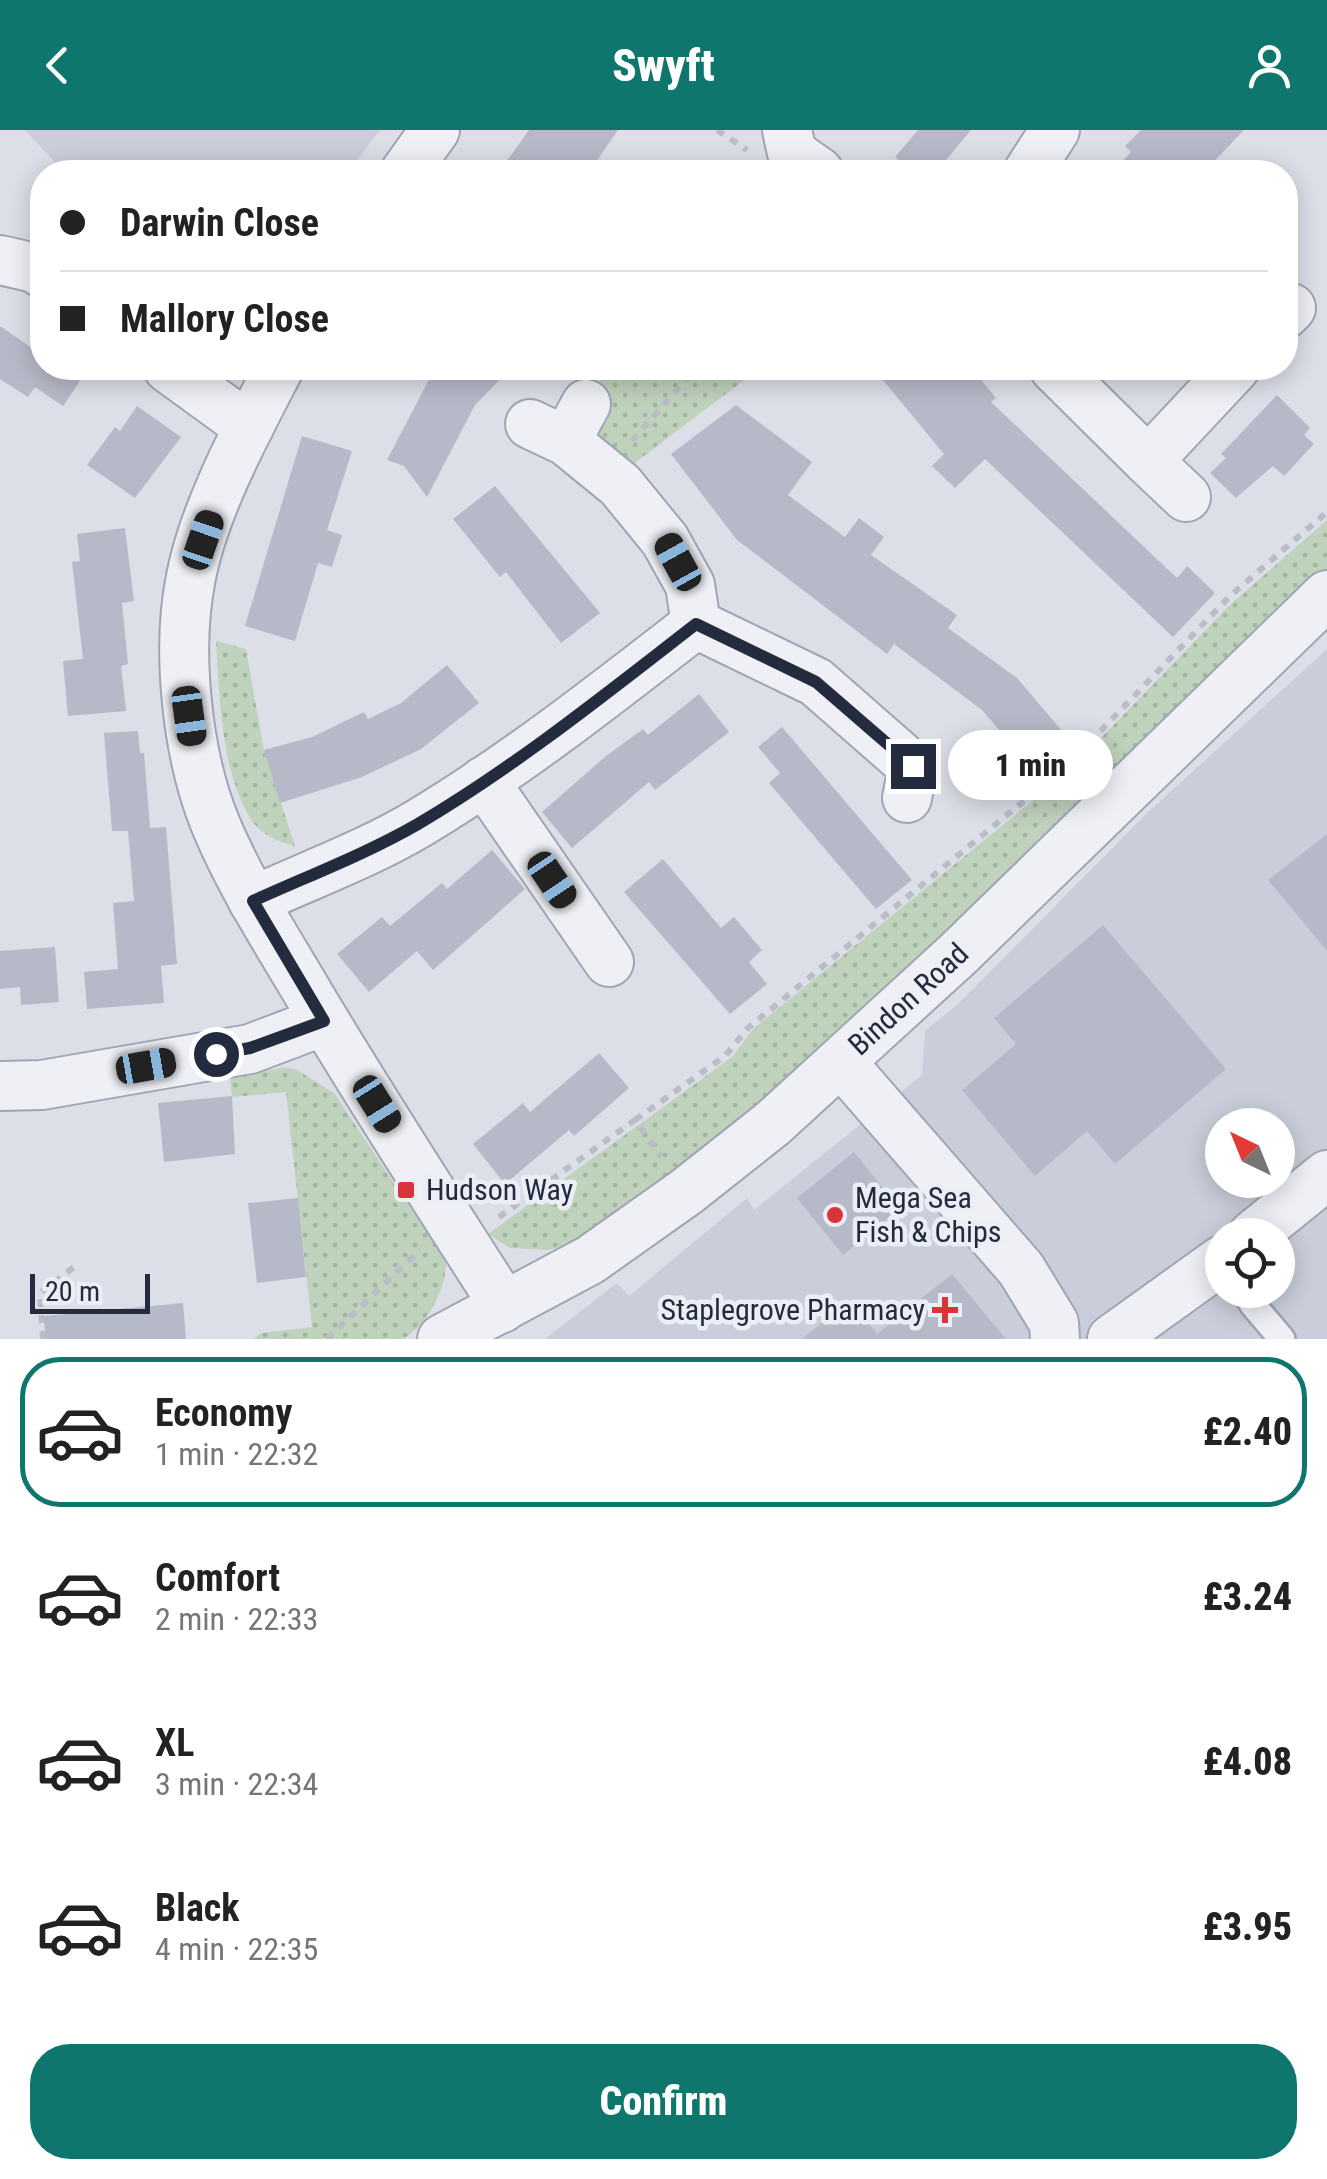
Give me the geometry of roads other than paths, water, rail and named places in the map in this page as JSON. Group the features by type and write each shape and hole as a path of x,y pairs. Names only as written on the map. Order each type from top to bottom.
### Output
{"street":[{"path":"413,160 436,130"},
{"path":"787,130 792,153 802,160"},
{"path":"1036,160 1055,130"},
{"path":"0,260 30,267"},
{"path":"184,380 249,427"},
{"path":"272,380 215,504 191,576 184,642 193,740 214,820 253,901 502,1308"},
{"path":"1066,380 1186,497"},
{"path":"1148,460 1224,380"},
{"path":"560,423 620,485 665,540 690,585 696,624"},
{"name":"Bindon Road","path":"442,1339 590,1260 772,1124 958,955 1327,595"},
{"path":"253,901 348,860 418,824 484,781 696,624"},
{"path":"696,624 816,682 921,774"},
{"path":"484,781 609,962"},
{"path":"0,1086 42,1084 250,1048 324,1021"},
{"path":"840,1062 1020,1270 1054,1324 1055,1339"},
{"path":"1274,1218 1327,1176"},
{"path":"1124,1336 1205,1273"}],"lane":[{"path":"1255,1308 1282,1339"}],"place":[{"name":"Hudson Way","path":"406,1190"},
{"name":"Mega Sea Fish & Chips","path":"835,1215"},
{"name":"Staplegrove Pharmacy","path":"945,1310"}]}
